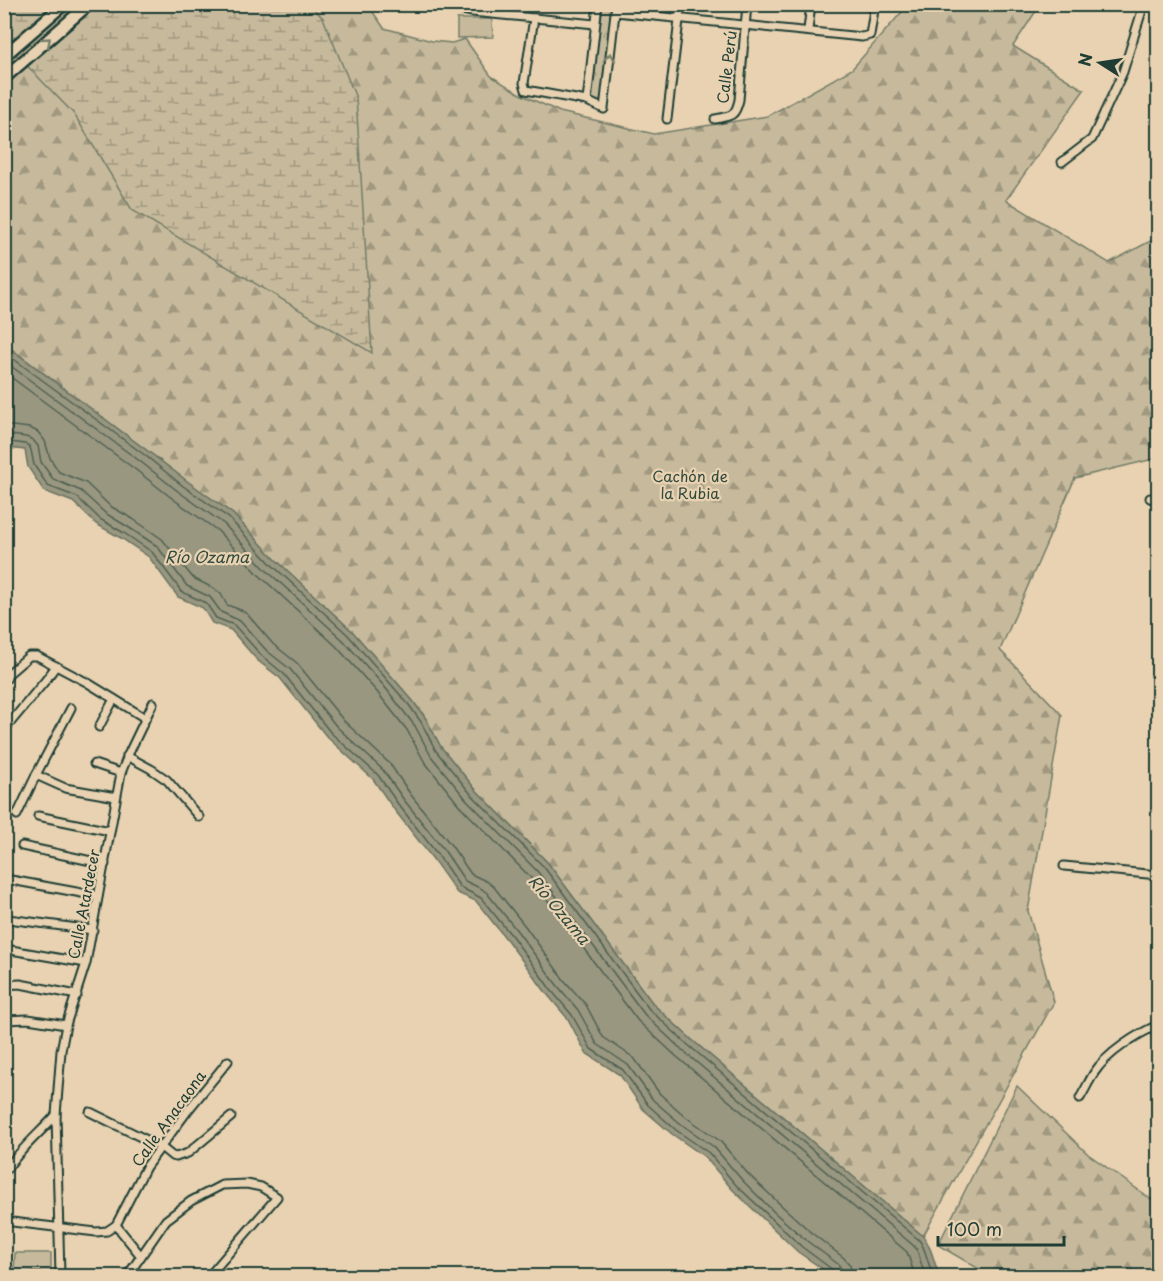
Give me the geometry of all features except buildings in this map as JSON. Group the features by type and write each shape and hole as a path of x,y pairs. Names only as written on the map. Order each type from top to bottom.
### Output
{"main road":[{"path":"4,56 64,4"},
{"path":"4,78 89,4"}],"street":[{"path":"454,4 462,10 472,12 595,24"},
{"path":"587,101 598,4"},
{"path":"667,120 681,4"},
{"name":"Calle Perú","path":"715,119 730,117 737,109 747,4"},
{"path":"808,30 811,4"},
{"path":"534,18 524,83 526,90 587,101 604,109 616,8 679,19 862,37 870,35 875,4"},
{"path":"1062,162 1092,139 1123,72 1144,4"},
{"path":"1150,498 1158,501"},
{"path":"6,675 29,656 37,656 145,718"},
{"path":"5,729 56,666"},
{"path":"99,727 114,699"},
{"name":"Calle Atardecer","path":"60,1276 56,1115 61,1051 66,1025 86,963 121,773 153,703"},
{"path":"18,815 71,708"},
{"path":"128,756 167,780 199,817"},
{"path":"94,765 121,773"},
{"path":"36,775 65,788 116,797"},
{"path":"38,816 110,831"},
{"path":"22,846 105,864"},
{"path":"1064,867 1158,875"},
{"path":"11,880 98,896"},
{"path":"8,919 93,930"},
{"path":"11,950 86,963"},
{"path":"4,985 20,984 77,994"},
{"path":"5,1020 28,1019 66,1025"},
{"path":"1080,1098 1095,1071 1140,1033 1158,1025"},
{"name":"Calle Anacaona","path":"116,1225 146,1167 228,1061"},
{"path":"90,1112 161,1147 172,1156 182,1156 188,1153 231,1117"},
{"path":"4,1173 56,1115"},
{"path":"125,1276 128,1275 166,1220 190,1201 222,1185 247,1184 261,1187 277,1197 209,1276"},
{"path":"4,1221 96,1232 107,1231 116,1225 141,1256"}],"green space":[{"name":"Cachón de la Rubia","path":"5,5 368,5 384,28 432,41 452,43 465,39 491,76 520,94 560,112 654,134 768,116 852,69 908,5 1040,5 1013,46 1084,90 1006,200 1109,263 1158,237 1158,458 1075,478 1000,650 1062,715 1028,911 1054,1002 923,1236 654,1005 548,863 476,790 441,747 413,701 352,631 275,559 233,514 5,344"},
{"path":"5,5 310,5 323,18 356,98 372,353 132,210 74,114 5,43"},
{"path":"600,5 615,5 604,106 589,99"},
{"path":"457,19 492,19 493,37 457,38"},
{"path":"1017,1086 1088,1154 1151,1199 1158,1199 1158,1276 991,1276 938,1245"},
{"path":"15,1253 51,1253 51,1272 14,1272"}],"water":[{"name":"Río Ozama","path":"4,344 233,514 275,559 352,631 413,701 441,747 476,790 548,863 654,1005 923,1236 929,1245 940,1276 833,1276 798,1252 732,1189 705,1157 672,1134 643,1109 620,1075 586,1053 568,1019 476,901 457,893 373,779 327,737 280,678 257,660 231,630 212,623 203,608 178,597 149,557 96,524 73,502 44,491 28,467 25,450 5,446"}]}
